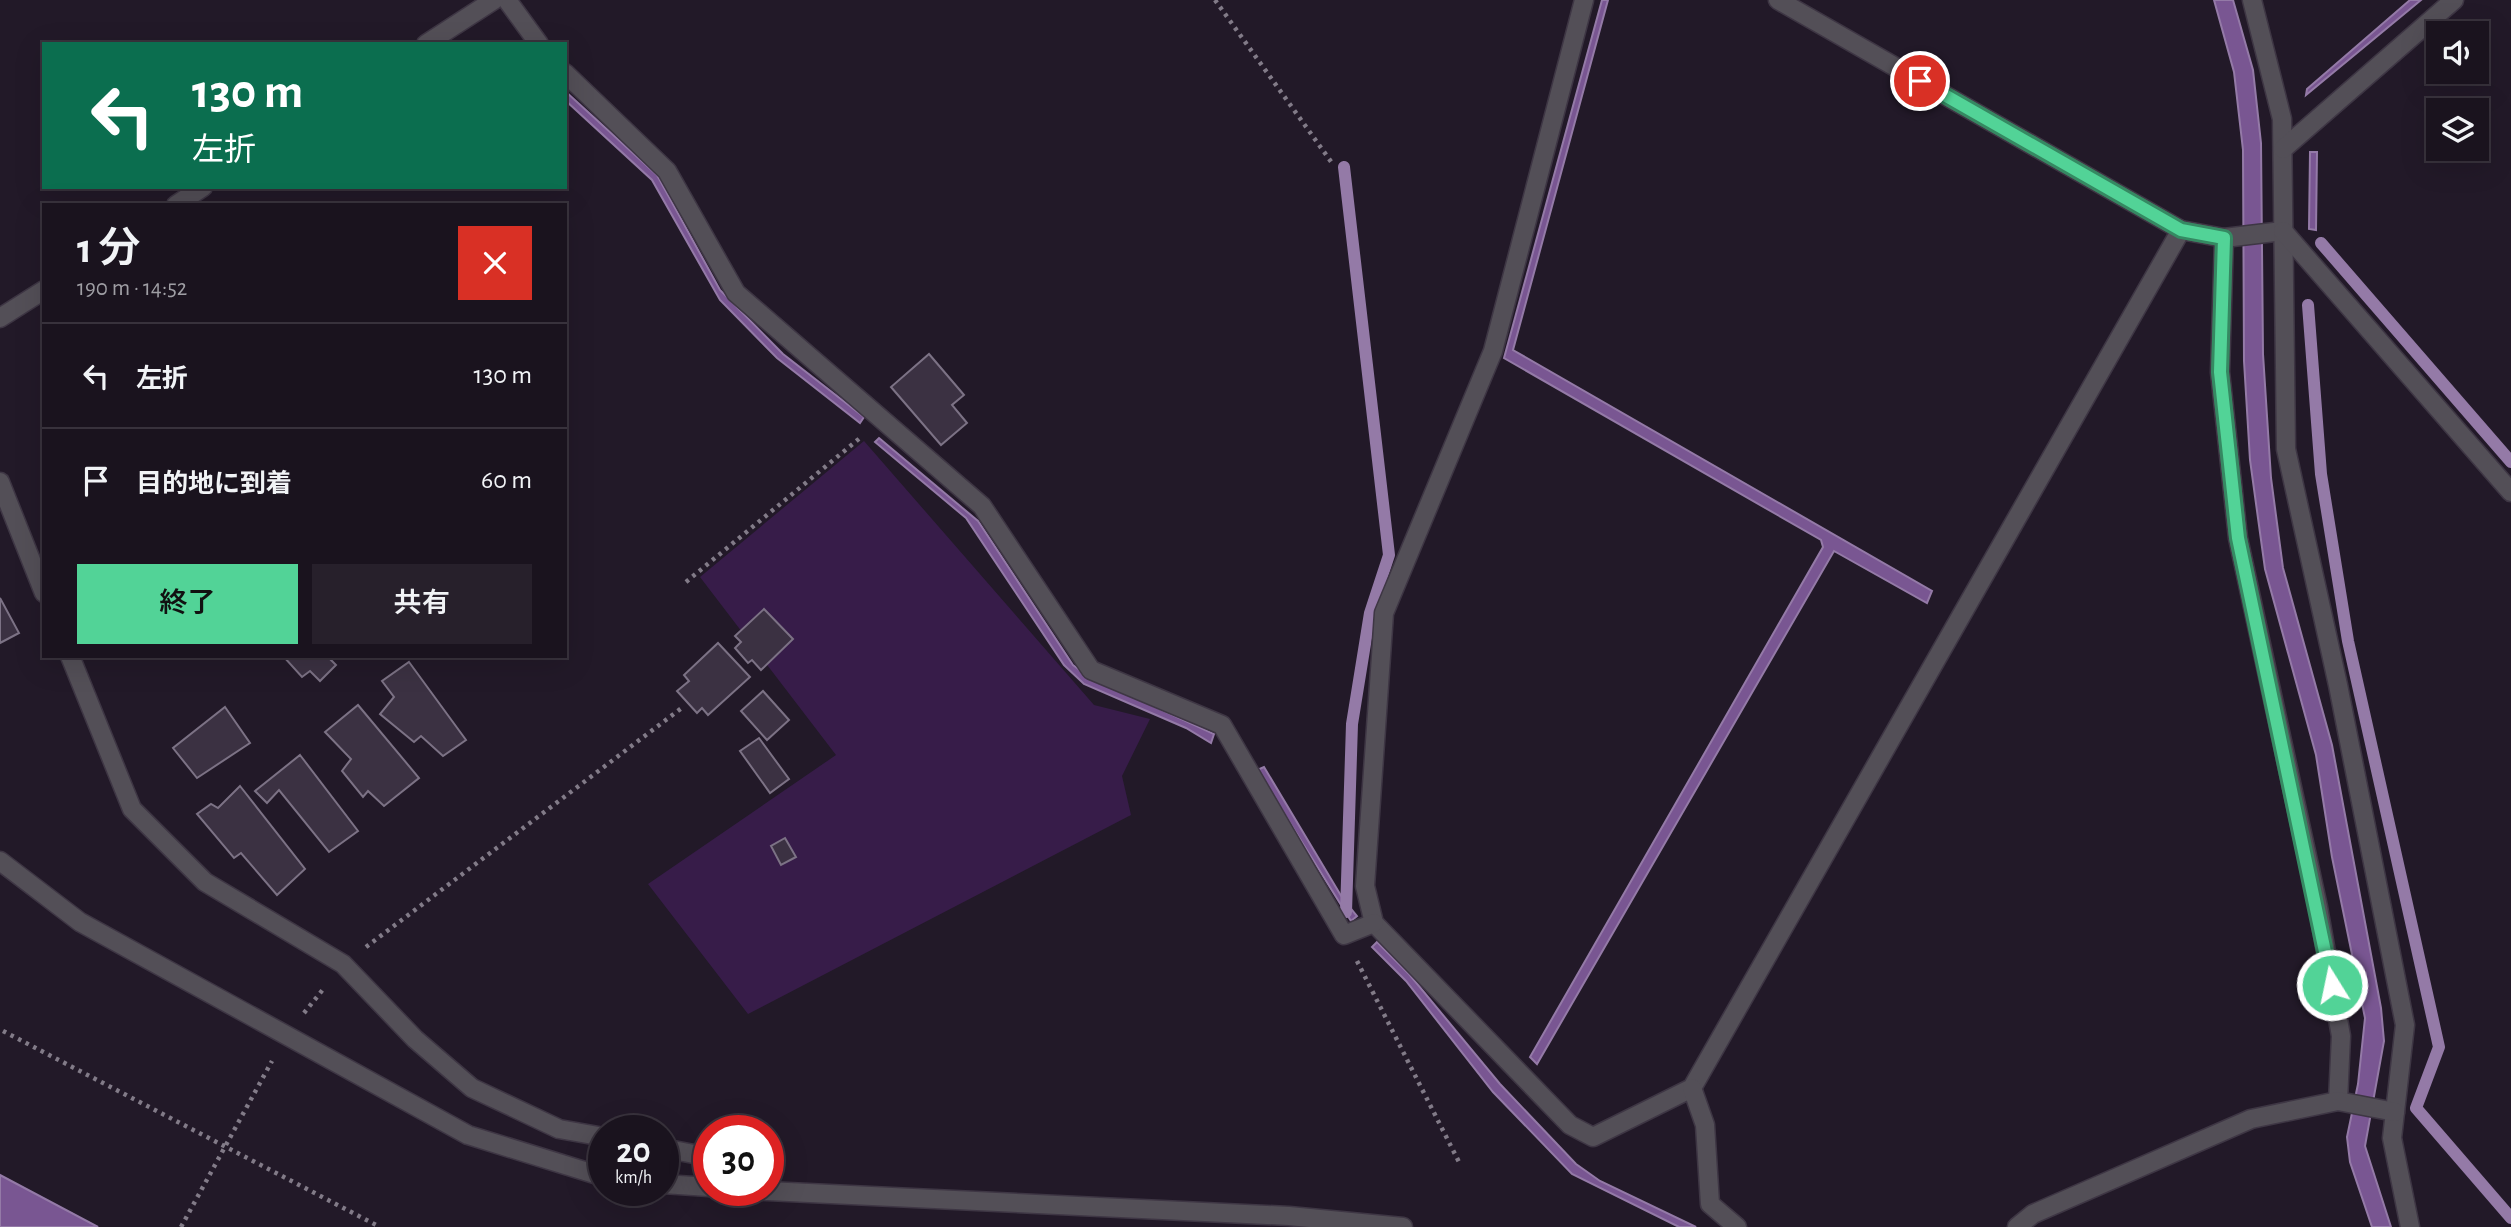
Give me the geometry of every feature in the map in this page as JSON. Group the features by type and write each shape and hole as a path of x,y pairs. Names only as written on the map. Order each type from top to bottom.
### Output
{"street":[{"path":"429,42 494,0"},
{"path":"507,0 538,42"},
{"path":"1584,0 1493,351 1384,613 1365,887 1374,923 1570,1125 1593,1137 1692,1088 2181,230"},
{"path":"1778,0 2181,230 2232,237 2275,232"},
{"path":"2252,0 2282,120 2283,149 2275,232 2286,449 2338,685 2404,1025 2392,1138 2410,1227"},
{"path":"2283,149 2454,0"},
{"path":"567,75 667,171 736,293 982,506 1091,670 1222,725 1344,935 1374,923"},
{"path":"179,203 200,189"},
{"path":"2275,232 2511,492"},
{"path":"2232,237 2220,372 2238,538 2332,985 2341,1037 2338,1101"},
{"path":"0,318 42,291"},
{"path":"0,482 42,588"},
{"path":"71,658 132,810 205,882 343,964 415,1039 472,1088 559,1129 588,1134"},
{"path":"0,861 80,922 468,1135 588,1172"},
{"path":"1692,1088 1705,1125 1710,1204 1737,1227"},
{"path":"2018,1227 2033,1214 2251,1119 2338,1101 2395,1112"},
{"path":"784,1192 1289,1216 1403,1227"}],"path":[{"path":"1215,0 1332,163"},
{"path":"686,582 883,420"},
{"path":"181,1227 286,1035 343,964 683,707"},
{"path":"1344,935 1460,1164"},
{"path":"3,1031 380,1227"}],"shaded area":[{"path":"1602,0 1608,0 1513,350 1932,591 1927,603 1834,551 1537,1064 1530,1057 1823,547 1821,540 1504,358"},
{"path":"2214,0 2233,0 2253,70 2261,143 2263,354 2271,478 2283,568 2332,745 2381,1008 2384,1041 2365,1146 2391,1227 2372,1227 2350,1162 2347,1137 2358,1084 2365,1018 2332,857 2316,755 2265,569 2250,460 2244,361 2243,150 2234,72"},
{"path":"2410,0 2421,0 2306,95 2307,89"},
{"path":"567,93 657,175 720,290 783,354 864,417 860,423 777,358 720,300 652,180 567,102"},
{"path":"2310,152 2317,152 2316,230 2309,229"},
{"path":"879,438 978,521 1073,665 1088,676 1214,734 1211,743 1186,728 1084,684 1064,665 966,518 875,442"},
{"path":"864,441 1094,705 1150,719 1122,776 1131,815 748,1014 648,884 836,755 700,577"},
{"path":"1264,767 1343,899 1357,916 1351,921 1257,770"},
{"path":"1377,942 1409,974 1500,1084 1576,1164 1600,1181 1696,1227 1679,1227 1572,1174 1493,1092 1406,981 1372,947"},
{"path":"0,1175 98,1227 0,1227"}],"building":[{"path":"929,354 964,395 952,405 967,423 941,445 891,387"},
{"path":"0,598 19,633 0,643"},
{"path":"764,609 793,639 761,670 752,660 748,663 735,648 741,642 735,636"},
{"path":"718,643 750,677 708,715 702,708 697,713 677,691 689,681 684,675"},
{"path":"285,658 331,658 336,665 320,681 310,671 302,677"},
{"path":"409,662 466,740 443,756 421,736 414,742 380,714 394,697 382,681"},
{"path":"763,691 789,720 767,740 741,711"},
{"path":"358,705 419,778 384,806 368,791 363,797 342,771 351,759 325,732"},
{"path":"225,707 250,743 197,778 173,748"},
{"path":"759,738 789,779 770,793 740,751"},
{"path":"300,755 358,831 329,852 279,790 267,803 255,791"},
{"path":"240,786 305,869 277,895 241,853 234,858 197,814 211,804 218,808"},
{"path":"785,838 796,857 781,865 771,846"}],"waterway":[{"path":"1344,167 1389,555 1370,613 1352,724 1346,912"},
{"path":"2321,243 2511,462"},
{"path":"2308,305 2321,474 2348,641 2439,1047 2416,1108 2511,1218"}],"route":[{"path":"1920,81 2181,230 2224,238 2220,372 2238,538 2318,907 2332,985"}]}
